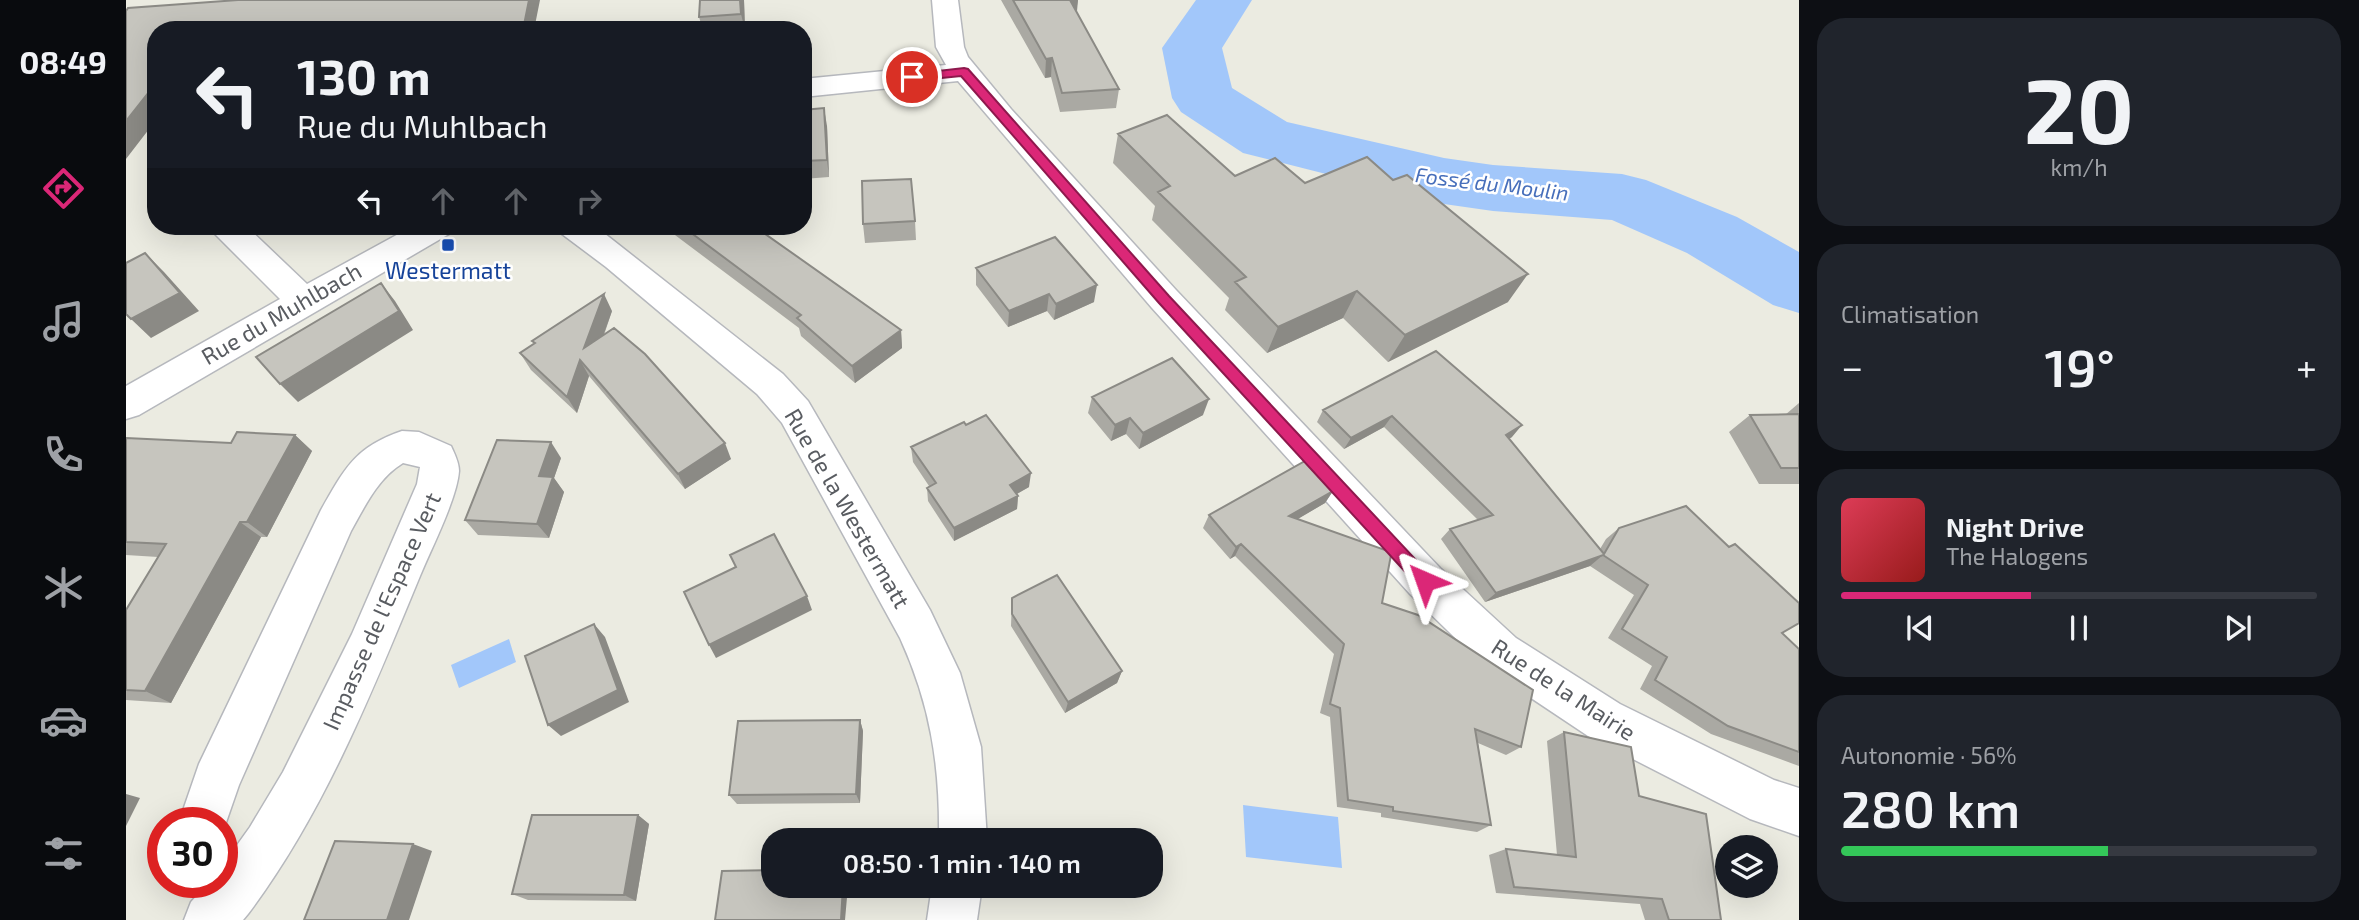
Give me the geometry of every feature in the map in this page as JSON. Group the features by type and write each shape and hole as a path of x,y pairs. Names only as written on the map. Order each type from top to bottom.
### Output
{"street":[{"name":"Rue de la Mairie","path":"945,0 950,47 964,72 1164,299 1425,581 1500,653 1604,720 1767,802 1799,812"},
{"path":"812,87 964,72"},
{"path":"235,235 304,301"},
{"name":"Rue du Muhlbach","path":"126,404 422,235"},
{"name":"Rue de la Westermatt","path":"585,235 769,384 795,412 915,624 938,673 958,747 963,828"},
{"name":"Impasse de l'Espace Vert","path":"208,807 216,780 335,522 358,482 369,466 395,449 415,447 428,451 437,457 440,468 437,484 356,673 283,821 252,869 238,881"},
{"path":"952,920 955,898"}],"water":[{"path":"509,639 516,662 459,688 451,665"},
{"path":"1243,805 1338,817 1342,868 1246,857"}],"building":[{"path":"238,0 529,0 525,21 147,21 147,94 126,121 128,8"},
{"path":"700,0 740,0 741,14 699,17"},
{"path":"1013,0 1070,0 1119,89 1062,93 1052,58 1046,59"},
{"path":"824,108 827,160 812,161 812,109"},
{"path":"1167,115 1235,176 1275,158 1305,183 1367,157 1393,180 1407,175 1528,274 1405,335 1357,291 1278,327 1235,282 1246,277 1158,192 1170,186 1118,134"},
{"path":"911,179 915,221 863,224 862,181"},
{"path":"694,235 767,235 901,330 852,366 797,318 801,315"},
{"path":"1055,237 1097,285 1056,304 1049,294 1009,311 976,268"},
{"path":"145,253 180,293 131,319 126,314 126,263"},
{"path":"381,283 399,311 280,384 256,357"},
{"path":"604,294 584,348 614,328 645,354 725,443 678,474 580,360 567,397 520,353 535,343 532,341"},
{"path":"1436,351 1522,425 1506,435 1604,554 1619,528 1686,506 1729,547 1735,544 1799,603 1799,623 1782,633 1799,649 1799,752 1728,726 1655,680 1667,657 1622,629 1648,585 1603,555 1496,593 1450,529 1493,515 1392,416 1351,438 1323,410"},
{"path":"1172,358 1209,399 1143,433 1130,418 1115,425 1092,397"},
{"path":"1799,414 1799,468 1781,468 1750,415"},
{"path":"986,415 1031,473 1010,485 1018,496 954,528 927,488 936,483 911,447 964,422 966,425"},
{"path":"237,432 295,435 247,522 240,522 145,691 126,690 126,610 166,544 126,542 126,438 231,443"},
{"path":"497,440 551,442 539,476 553,477 537,524 465,520"},
{"path":"1305,461 1333,491 1289,516 1388,551 1391,555 1382,603 1418,615 1533,690 1521,747 1475,729 1491,825 1393,811 1393,807 1348,800 1340,708 1330,704 1344,644 1241,544 1236,547 1209,515"},
{"path":"774,534 807,596 709,645 684,592 736,567 730,555"},
{"path":"1057,575 1122,671 1068,702 1012,614 1012,598"},
{"path":"594,624 618,690 548,725 525,656"},
{"path":"860,720 856,794 729,795 738,721"},
{"path":"1564,732 1631,747 1639,796 1706,814 1715,878 1715,898 1718,898 1721,920 1669,920 1662,899 1514,887 1506,849 1576,857"},
{"path":"532,815 638,815 624,895 512,894"},
{"path":"335,841 413,844 387,920 304,920"},
{"path":"761,870 761,898 842,898 841,920 715,920 722,871"}],"waterway":[{"name":"Fossé du Moulin","path":"1224,0 1192,48 1203,98 1266,138 1444,181 1493,188 1622,197 1712,235 1799,286"}],"place":[{"name":"Westermatt","path":"448,245"}],"route":[{"path":"912,77 964,72 1164,299 1425,581"}]}
